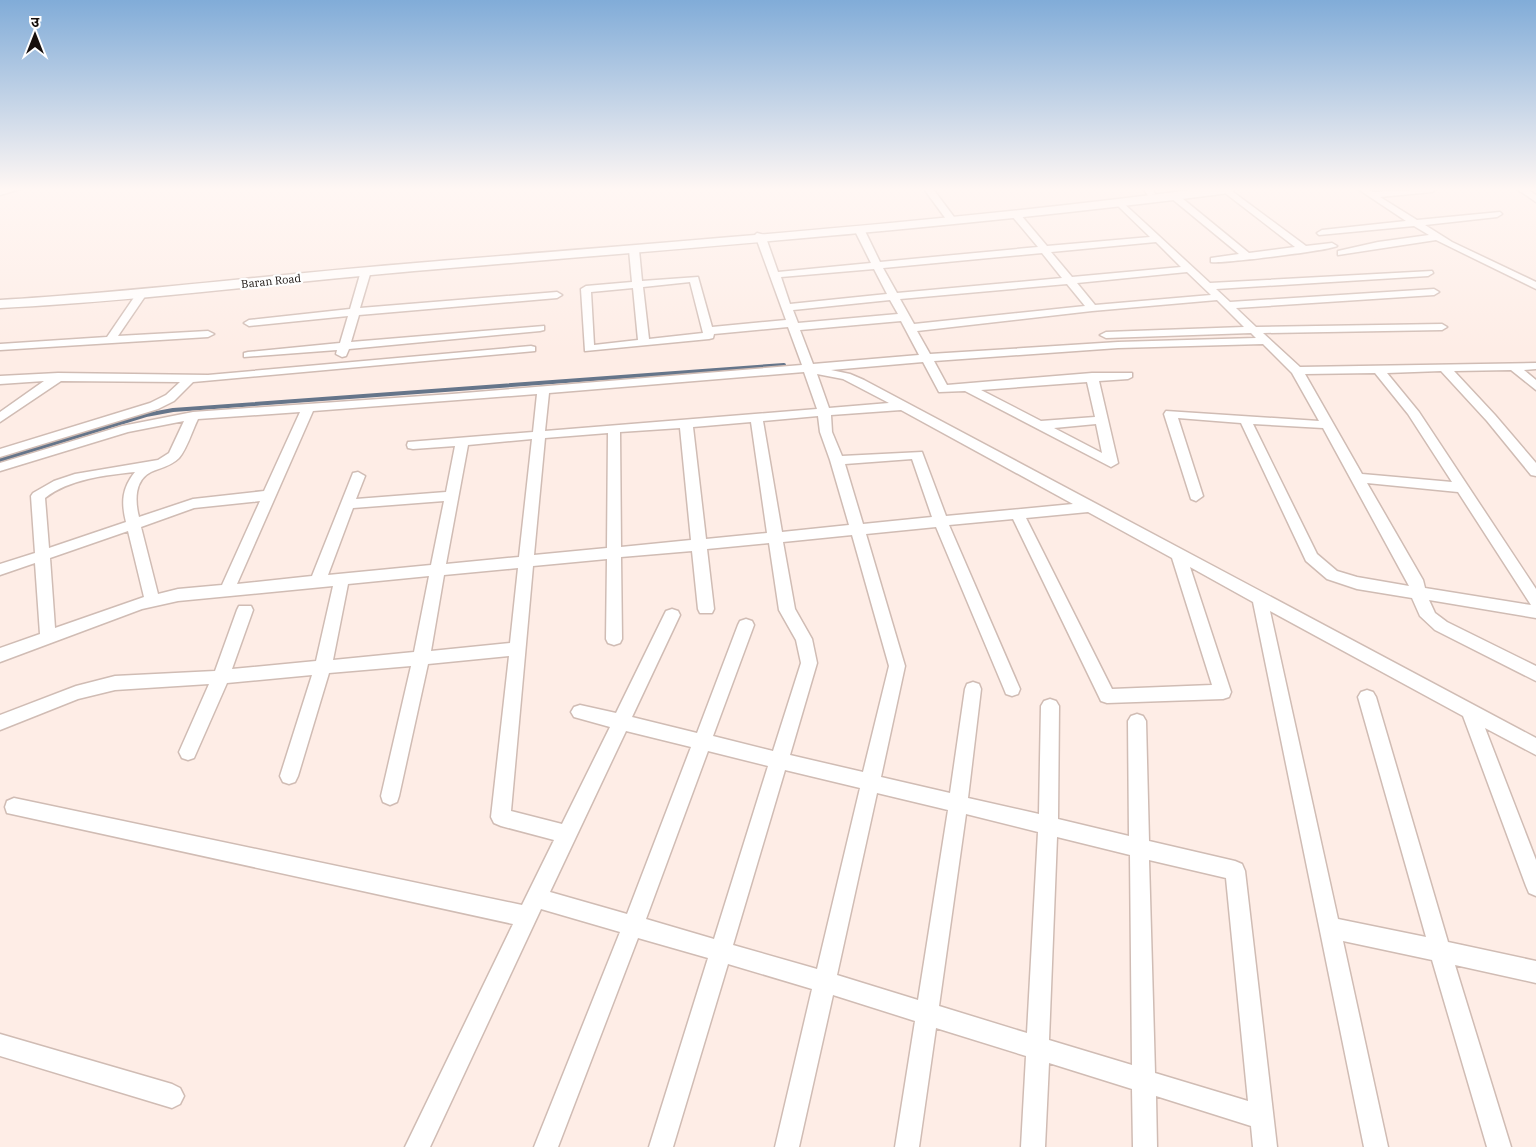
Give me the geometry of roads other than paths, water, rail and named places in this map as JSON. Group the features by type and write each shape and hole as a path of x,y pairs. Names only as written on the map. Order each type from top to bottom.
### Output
{"main road":[{"name":"Baran Road","path":"1,304 141,295 410,262 683,243"},
{"name":"Baran Road","path":"1,304 114,291 634,250 707,243"}],"street":[{"path":"763,243 824,411 826,432 837,460 897,666 787,1147"},
{"path":"866,243 894,299 943,388 1128,375"},
{"path":"1040,243 1092,308"},
{"path":"775,275 876,264 1122,243"},
{"path":"1161,243 1230,305 1297,371 1415,580 1422,607 1433,622 1536,674"},
{"path":"1233,243 1247,256"},
{"path":"1296,243 1306,250"},
{"path":"1341,253 1397,243"},
{"path":"1450,243 1536,286"},
{"path":"1214,260 1332,246"},
{"path":"634,250 644,343"},
{"path":"787,307 894,299 1188,269"},
{"path":"338,367 356,312 366,271"},
{"path":"1208,286 1428,273"},
{"path":"694,279 708,331 709,336 590,349 586,290 694,279"},
{"path":"1230,305 1434,292"},
{"path":"110,340 141,295"},
{"path":"249,323 356,312 557,296"},
{"path":"911,328 1220,296"},
{"path":"708,331 905,317"},
{"path":"0,467 126,429 193,416 543,390 1154,332 1442,327"},
{"path":"248,355 540,328"},
{"path":"0,347 208,334"},
{"path":"925,354 1118,345 1266,341"},
{"path":"0,380 58,377 188,380 531,348"},
{"path":"807,364 846,376 1536,747"},
{"path":"1514,366 1536,386"},
{"path":"1297,371 1536,366"},
{"path":"1445,369 1491,418 1536,472"},
{"path":"1379,370 1414,412 1536,601"},
{"path":"0,418 58,377"},
{"path":"966,387 1111,463 1092,377"},
{"path":"0,453 154,406 170,398 188,380"},
{"path":"543,390 501,817 568,835"},
{"path":"413,445 902,406"},
{"path":"227,590 308,408"},
{"path":"1196,496 1170,414 1328,425"},
{"path":"152,600 128,498 141,473 168,460 174,455 193,416"},
{"path":"661,1147 809,663 804,639 786,610 756,417"},
{"path":"1245,419 1311,557 1319,566 1332,575 1356,583 1536,612"},
{"path":"1040,425 1101,420"},
{"path":"686,422 706,609"},
{"path":"614,428 614,639"},
{"path":"390,796 421,658 462,442"},
{"path":"837,460 917,455 941,523 1012,689"},
{"path":"48,637 37,499 42,491 106,470 154,466"},
{"path":"318,581 358,476"},
{"path":"1358,478 1463,488"},
{"path":"0,570 134,523 202,502 269,495"},
{"path":"348,504 453,496"},
{"path":"0,655 152,600 342,578 774,537 858,531 1090,507"},
{"path":"1017,514 1107,696 1223,692 1178,554"},
{"path":"289,776 323,667 342,578"},
{"path":"1260,599 1376,1147"},
{"path":"188,752 221,677 244,610"},
{"path":"417,1147 672,615"},
{"path":"546,1147 633,925 700,742 746,625"},
{"path":"0,723 76,693 106,685 221,677 518,649"},
{"path":"907,1147 958,805 973,689"},
{"path":"1367,697 1499,1147"},
{"path":"1033,1147 1048,827 1050,706"},
{"path":"1470,711 1536,886"},
{"path":"580,712 870,784 1235,871 1265,1147"},
{"path":"1137,721 1145,1147"},
{"path":"14,806 532,908 633,925 926,1013 1261,1118"},
{"path":"1328,926 1536,972"},
{"path":"0,1045 172,1096"}],"waterway":[{"path":"0,460 146,415 173,410 784,365"}]}
